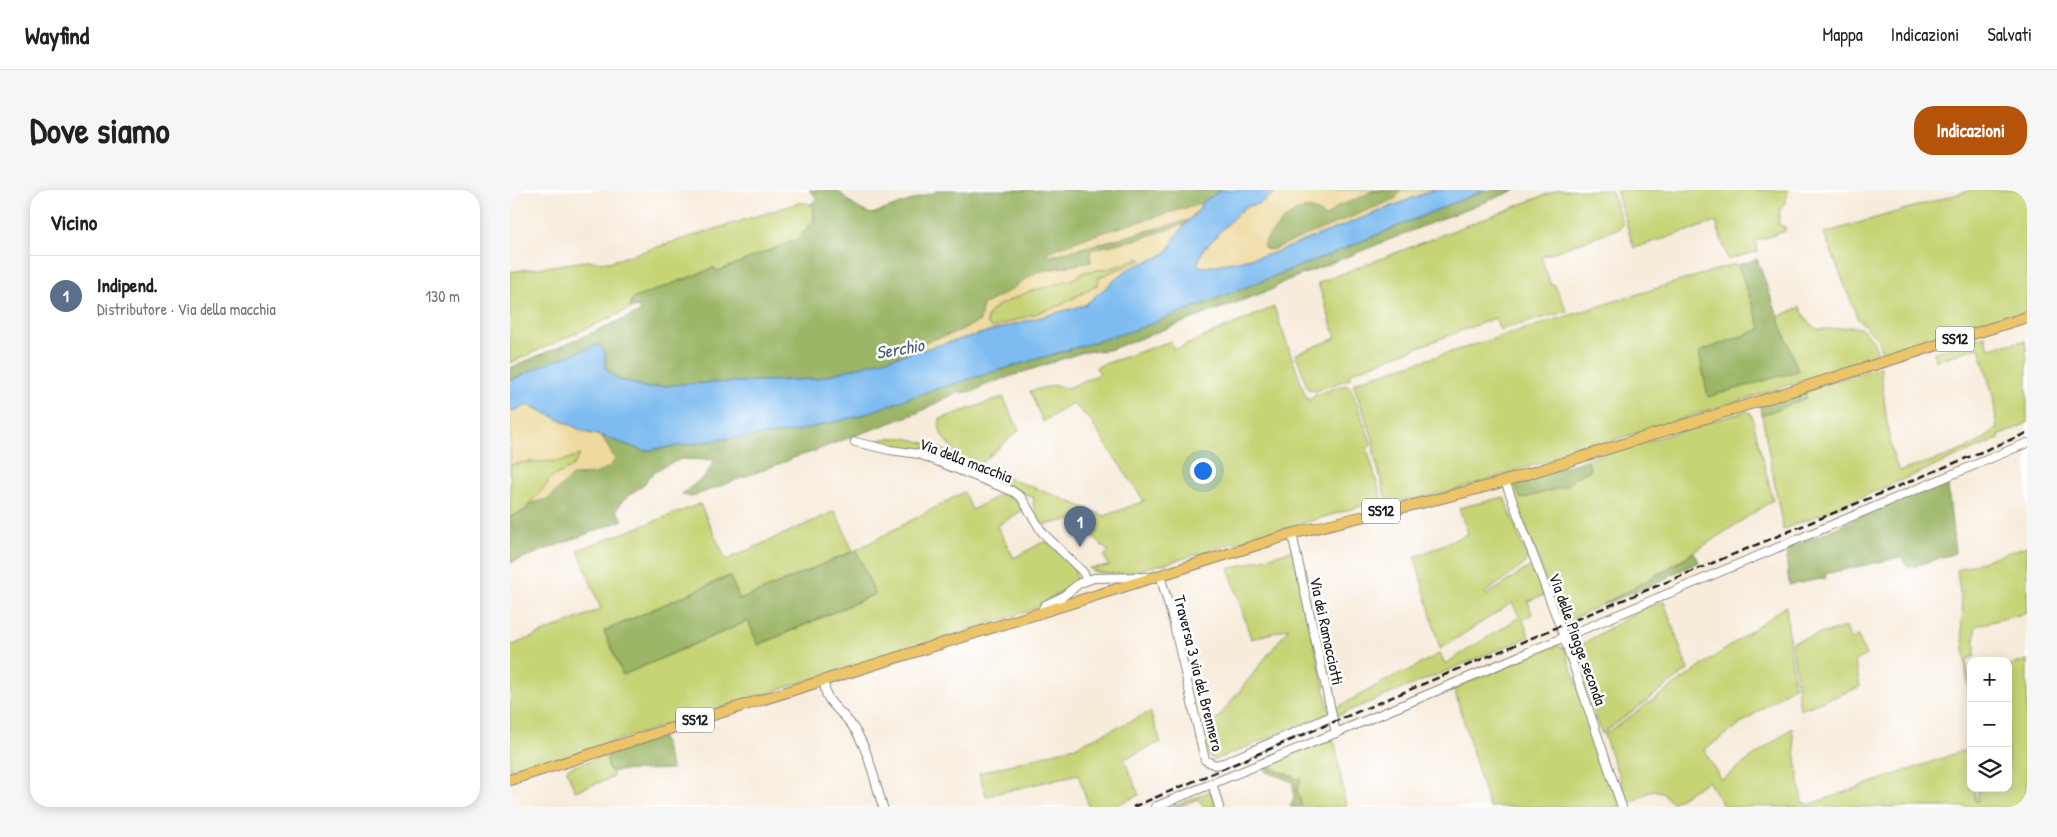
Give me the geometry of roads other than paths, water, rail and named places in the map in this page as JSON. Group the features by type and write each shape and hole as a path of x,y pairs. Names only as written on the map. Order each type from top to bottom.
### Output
{"main road":[{"name":"SS12","path":"510,780 1292,534 1344,520 1459,495 2027,317"}],"street":[{"name":"Via della macchia","path":"855,442 890,450 920,454 1012,491 1020,497 1042,532 1083,572 1087,580"},
{"path":"1155,807 2027,443"},
{"name":"Via delle Piagge seconda","path":"1505,481 1564,636 1622,807"},
{"name":"Via dei Ramacciotti","path":"1292,534 1336,733"},
{"path":"1040,614 1045,605 1062,597 1087,580 1094,578 1156,576"},
{"name":"Traversa 3 via del Brennero","path":"1156,576 1173,620 1205,760 1215,765 1224,762 1332,716"},
{"path":"824,681 825,694 850,723 861,741 882,807"},
{"path":"1212,783 1219,807"}],"water":[{"path":"1221,190 1279,190 1260,203 1245,207 1234,217 1203,250 1197,264 1202,267 1271,254 1433,190 1485,190 1331,254 1135,330 926,392 859,416 792,432 716,440 644,451 602,436 587,433 529,405 510,412 510,381 543,365 599,345 605,354 605,368 617,379 648,388 683,384 815,379 1085,305 1128,269 1159,257 1169,250 1176,236 1200,208 1202,203"}],"railway":[{"path":"1133,807 1560,626 2027,433"}],"place":[{"name":"Indipend.","path":"1080,547"}],"water label":[{"name":"Serchio","path":"900,349"}]}
